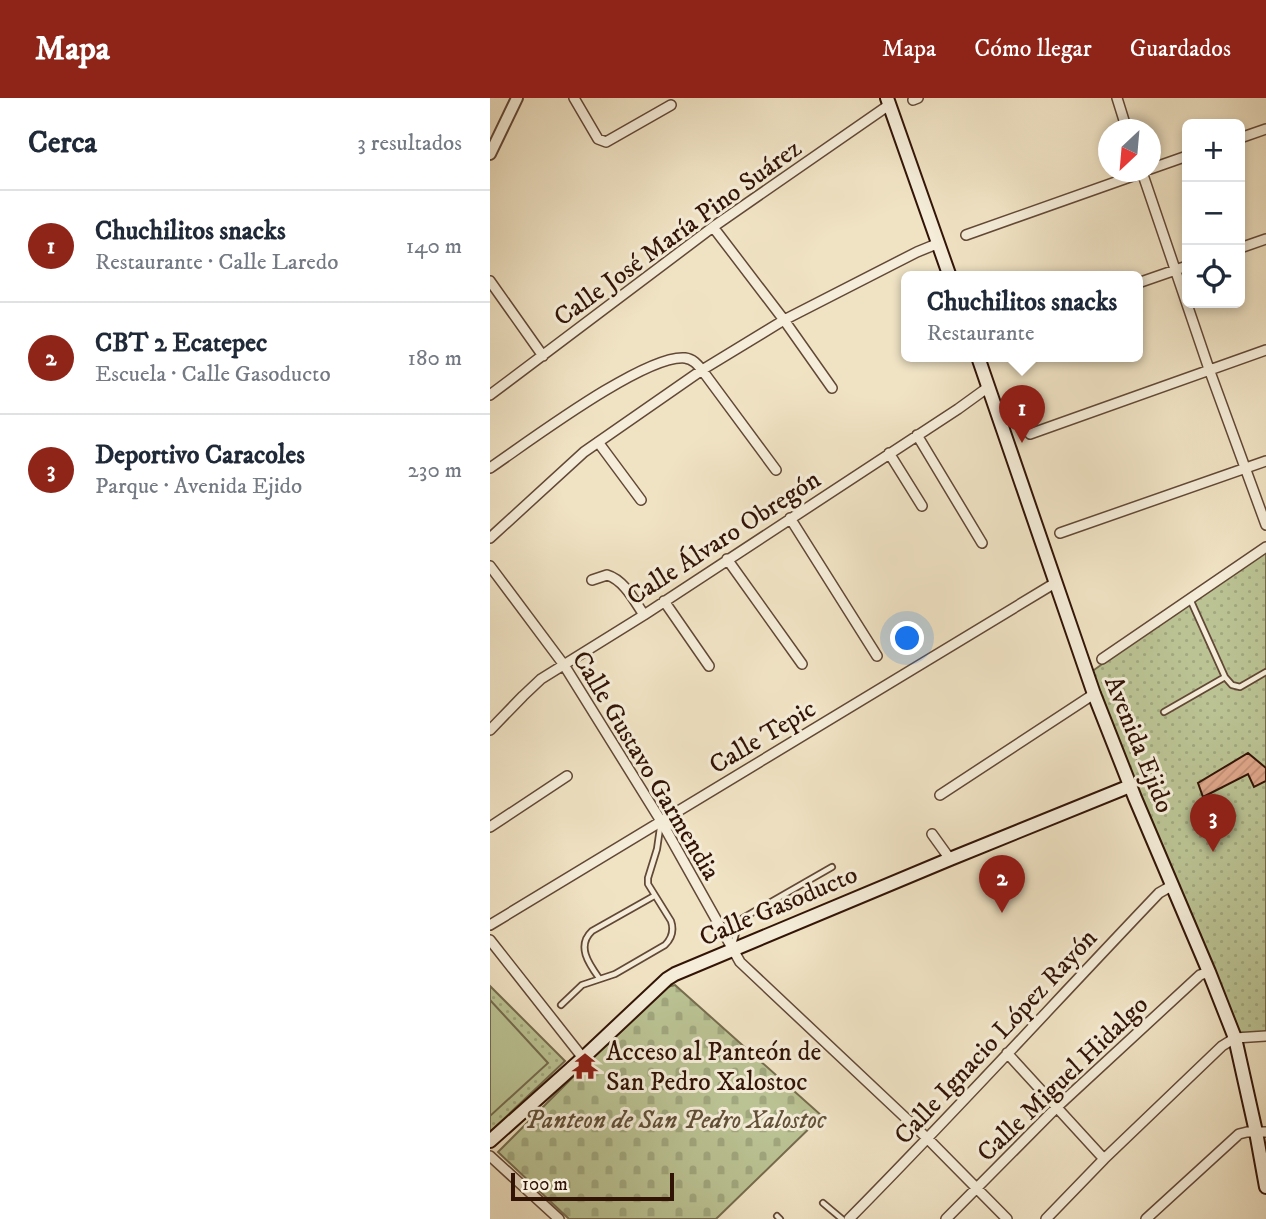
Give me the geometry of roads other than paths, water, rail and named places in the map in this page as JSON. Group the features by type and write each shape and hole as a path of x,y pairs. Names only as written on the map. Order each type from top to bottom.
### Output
{"main road":[{"path":"888,101 948,271"},
{"name":"Avenida Ejido","path":"979,362 1094,694 1234,1038 1261,1132 1266,1186"},
{"name":"Calle Gasoducto","path":"490,1141 675,974 1130,786"}],"street":[{"path":"490,154 517,98"},
{"path":"575,98 598,139 606,142 671,105"},
{"path":"1117,98 1124,119"},
{"name":"Calle José María Pino Suárez","path":"491,391 543,356 713,227 888,101"},
{"path":"1245,136 1266,129"},
{"path":"1161,165 1182,158"},
{"path":"966,234 1114,182"},
{"path":"1145,182 1266,525"},
{"path":"713,227 832,388"},
{"path":"1245,246 1266,239"},
{"path":"490,538 584,452 702,370 784,320 939,243"},
{"path":"1143,282 1182,268"},
{"path":"490,281 543,356"},
{"path":"1030,435 1266,349"},
{"path":"490,468 601,393 638,372 684,358 694,361 702,370 776,470"},
{"name":"Calle Álvaro Obregón","path":"494,727 531,688 564,665 987,388"},
{"path":"917,435 982,543"},
{"path":"598,442 641,500"},
{"path":"889,453 922,506"},
{"path":"1060,533 1266,461"},
{"path":"790,518 877,656"},
{"path":"1102,659 1266,547"},
{"path":"727,559 802,664"},
{"name":"Calle Gustavo Garmendia","path":"490,566 564,665 661,821 740,962 928,1139 1007,1219"},
{"path":"592,580 607,575 616,579 644,615"},
{"name":"Calle Tepic","path":"490,925 1055,583"},
{"path":"664,601 709,666"},
{"path":"940,795 1094,694"},
{"path":"490,715 494,727"},
{"path":"490,827 567,776"},
{"path":"932,834 950,859"},
{"name":"Calle Ignacio López Rayón","path":"849,1219 928,1139 1159,893 1173,885"},
{"path":"490,940 583,1058"},
{"name":"Calle Miguel Hidalgo","path":"946,1219 1057,1107 1200,975 1209,972"},
{"path":"1046,1219 1104,1159 1222,1046 1234,1038 1266,1036"},
{"path":"1007,1052 1104,1159"},
{"path":"1146,1219 1239,1134 1261,1132"},
{"path":"490,1156 559,1219"}],"lane":[{"path":"1190,599 1225,677 1232,685 1240,687 1266,672"},
{"path":"1164,712 1225,677"},
{"path":"561,1004 582,985 615,974 669,940 673,927 648,884 661,821 679,831 695,853"},
{"path":"732,949 741,919 832,867"},
{"path":"598,978 585,955 587,935 655,896"},
{"path":"823,1203 842,1219"}],"place":[{"name":"Chuchilitos snacks","path":"1022,443"},
{"name":"Deportivo Caracoles","path":"1213,852"},
{"name":"CBT 2 Ecatepec","path":"1002,913"},
{"name":"Acceso al Panteón de San Pedro Xalostoc","path":"585,1066"}],"park label":[{"name":"Panteon de San Pedro Xalostoc","path":"675,1119"}]}
